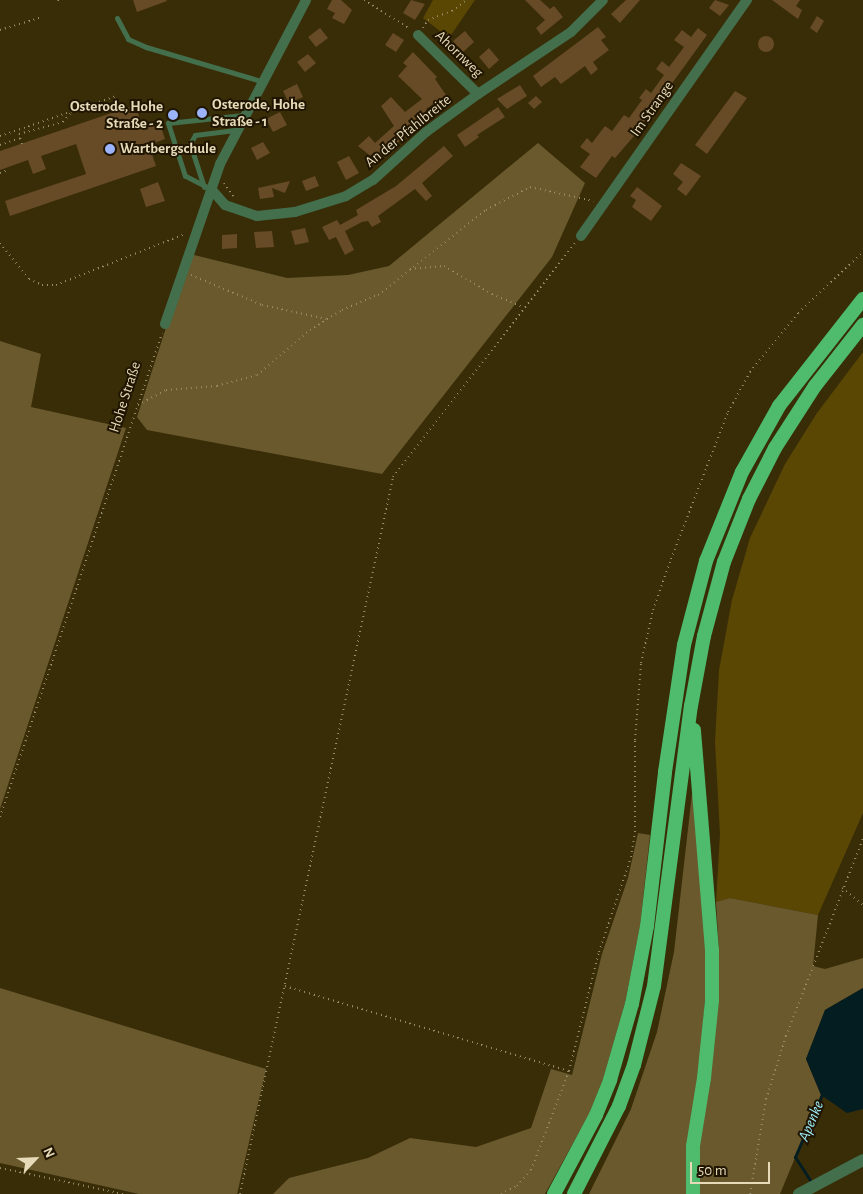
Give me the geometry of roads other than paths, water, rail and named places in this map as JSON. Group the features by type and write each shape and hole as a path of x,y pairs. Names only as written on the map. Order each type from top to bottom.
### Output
{"highway":[{"path":"554,1194 596,1116 610,1080 632,1004 647,926 665,772 684,645 706,561 742,472 779,406 863,299"},
{"path":"574,1194 619,1106 650,1003 661,951 691,706 713,599 749,499 794,416 863,325"},
{"path":"691,706 712,950 704,1078 693,1146 693,1194"}],"street":[{"path":"165,324 196,229 205,187 220,164 235,130 306,0"},
{"name":"Im Strange","path":"581,236 747,0"},
{"name":"An der Pfahlbreite","path":"205,187 225,206 257,216 322,206 346,196 373,180 426,132 478,94 571,32 599,1"},
{"name":"Ahornweg","path":"418,35 478,94"},
{"path":"803,1192 863,1160"}],"lane":[{"path":"117,18 128,39 146,47 261,81"},
{"path":"205,187 185,176 168,122 244,115"},
{"path":"205,187 190,144 195,134 235,130"}],"water":[{"path":"863,988 863,1109 847,1113 821,1095 806,1059 825,1010"}],"waterway":[{"name":"Apenke","path":"812,1183 795,1157 823,1092"}],"place":[{"name":"Osterode, Hohe Straße - 1","path":"202,113"},
{"name":"Osterode, Hohe Straße - 2","path":"173,115"},
{"name":"Wartbergschule","path":"110,149"}]}
